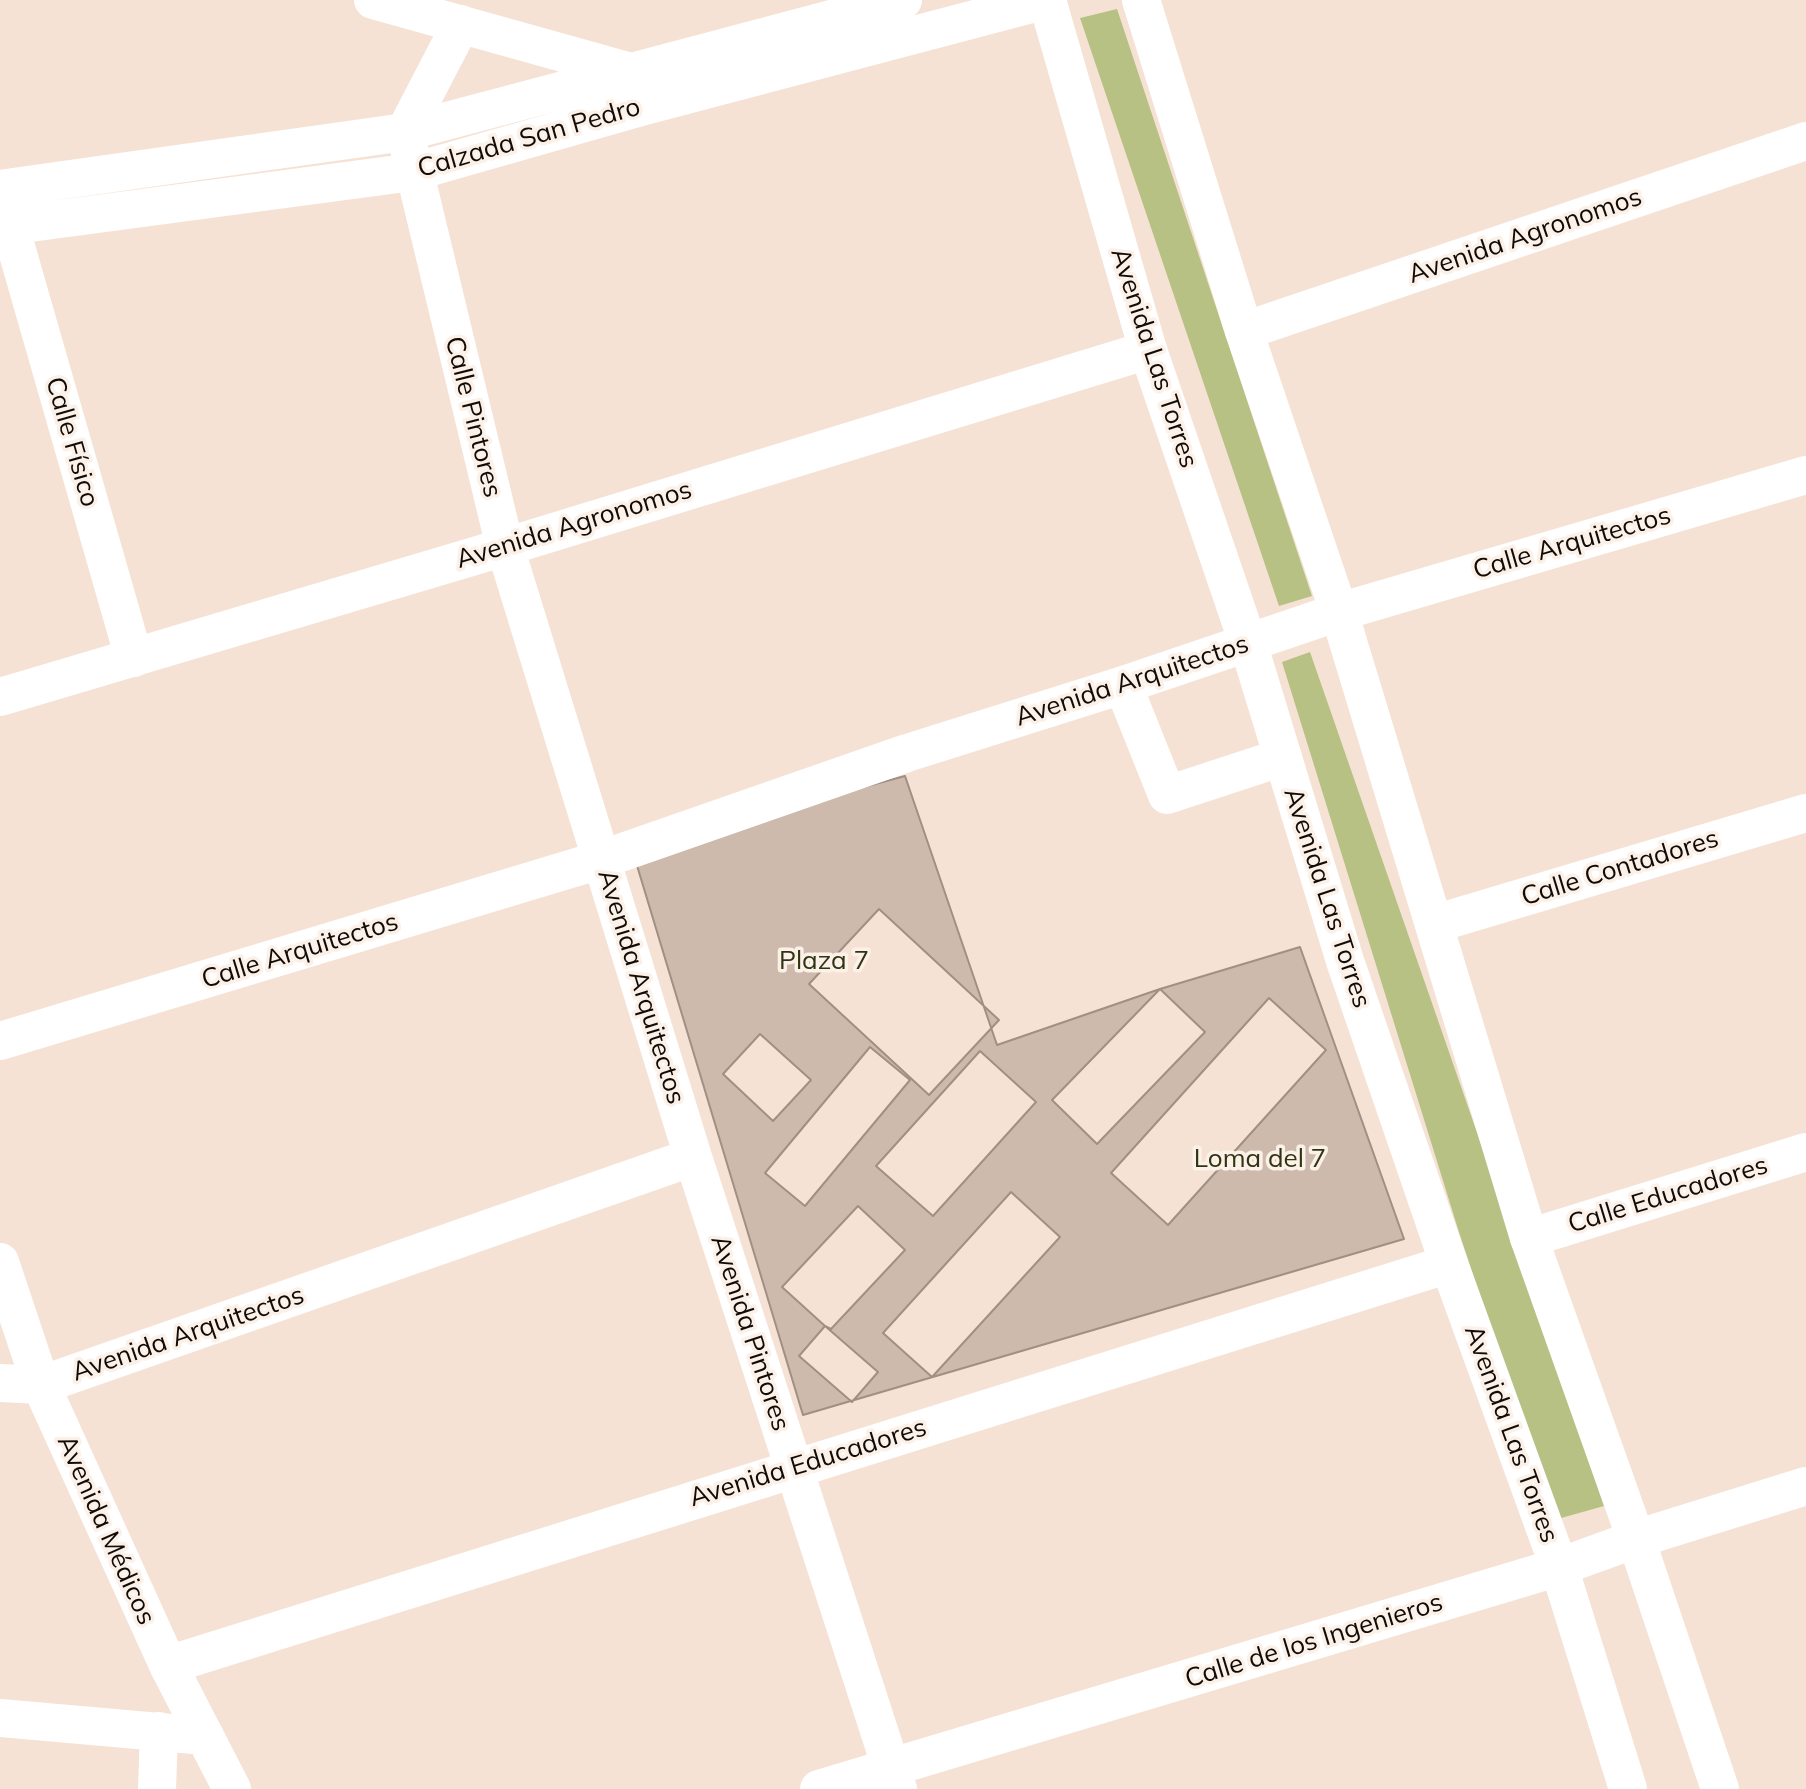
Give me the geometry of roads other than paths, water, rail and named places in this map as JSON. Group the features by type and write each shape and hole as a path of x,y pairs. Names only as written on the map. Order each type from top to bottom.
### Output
{"street":[{"path":"373,0 633,73"},
{"name":"Calzada San Pedro","path":"0,189 405,132 903,0"},
{"name":"Calzada San Pedro","path":"5,226 414,172 641,107 1047,0"},
{"name":"Avenida Las Torres","path":"1047,0 1148,350 1248,643 1345,961 1449,1264 1559,1567 1628,1789"},
{"path":"1141,0 1244,331 1339,612 1529,1238 1636,1539 1720,1789"},
{"path":"405,132 461,24"},
{"name":"Calle Pintores","path":"405,132 505,547 600,860"},
{"name":"Avenida Agronomos","path":"1244,331 1806,141"},
{"name":"Calle Físico","path":"5,226 134,657"},
{"name":"Avenida Agronomos","path":"0,697 505,547 1148,350"},
{"name":"Calle Arquitectos","path":"1339,612 1806,475"},
{"name":"Avenida Arquitectos","path":"0,1383 41,1385 692,1157 600,860 907,753 1123,685 1339,612"},
{"path":"1123,685 1167,795 1283,757"},
{"name":"Calle Contadores","path":"1434,924 1806,813"},
{"name":"Calle Arquitectos","path":"0,1041 600,860"},
{"name":"Calle Educadores","path":"1529,1238 1806,1152"},
{"name":"Avenida Pintores","path":"692,1157 895,1779"},
{"name":"Avenida Médicos","path":"0,1262 41,1385 168,1665 232,1789"},
{"name":"Avenida Educadores","path":"168,1665 1449,1264"},
{"name":"Calle de los Ingenieros","path":"819,1789 895,1779 1806,1486"},
{"path":"0,1718 205,1736"},
{"path":"157,1789 159,1731"}],"park label":[{"name":"Plaza 7","path":"824,961"},
{"name":"Loma del 7","path":"1260,1159"}]}
